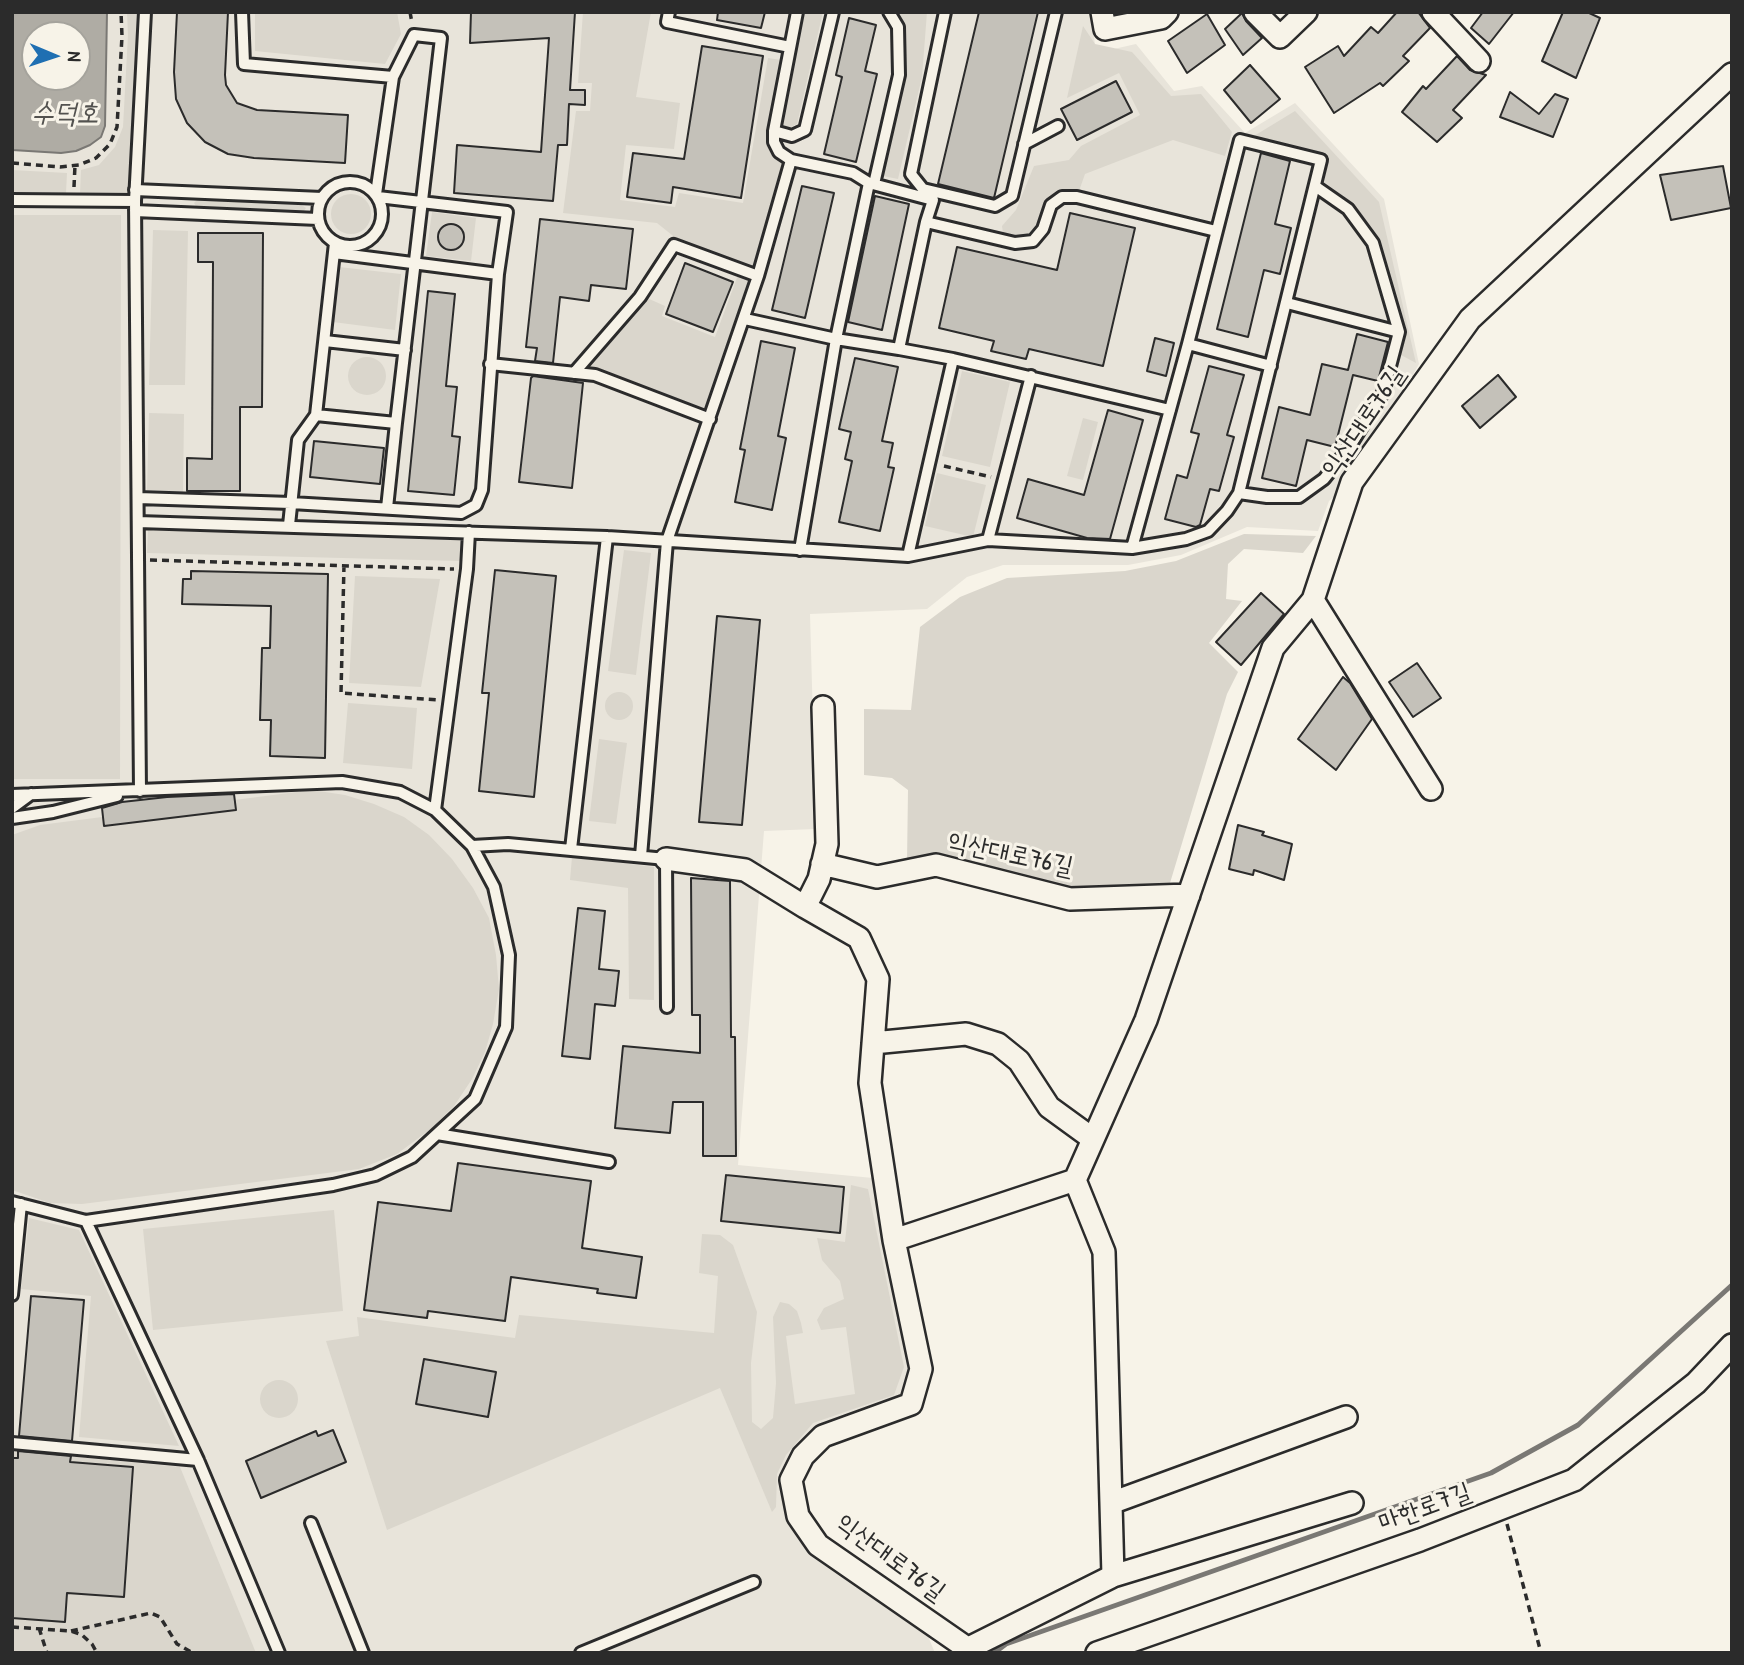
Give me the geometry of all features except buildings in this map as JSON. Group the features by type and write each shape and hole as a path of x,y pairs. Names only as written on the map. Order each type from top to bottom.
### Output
{"street":[{"path":"1102,12 1105,29 1161,18 1167,12"},
{"path":"1255,12 1280,37 1306,12"},
{"path":"1433,12 1479,61"},
{"name":"익산대로76길","path":"1075,1180 1146,1020 1273,648 1313,600 1352,482 1470,319 1732,74"},
{"path":"1313,600 1431,789"},
{"path":"805,907 819,879 827,844 823,707"},
{"name":"익산대로76길","path":"666,859 745,870 859,938 878,979 870,1083 894,1240 921,1369 911,1404 823,1436 803,1456 791,1480 798,1516 818,1545 972,1651 1113,1576 1352,1503"},
{"name":"익산대로76길","path":"822,864 877,877 936,865 1070,899 1189,895"},
{"path":"873,1043 966,1034 998,1044 1019,1061 1049,1107 1093,1139"},
{"path":"894,1240 1075,1180 1104,1252 1113,1576"},
{"name":"마한로7길","path":"1097,1653 1503,1509 1574,1480 1696,1383 1732,1345"},
{"path":"1111,1503 1346,1417"}],"lane":[{"path":"140,791 135,201 145,12"},
{"path":"242,12 243,64 393,77"},
{"path":"669,12 667,22 790,47"},
{"path":"797,12 774,131 774,142 779,152 790,160 853,173 872,183 933,200 899,349"},
{"path":"774,131 792,136 806,130 833,12"},
{"path":"800,550 836,339 899,75 898,27 889,12"},
{"path":"946,12 911,174 923,189 995,206 1012,196 1056,12"},
{"path":"334,248 357,246 368,242 376,234 383,213 377,195 393,77 414,35 441,38 387,508"},
{"path":"1024,144 1058,126"},
{"path":"138,522 607,537 908,556 988,540 1132,548 1165,544 1208,531 1239,493 1321,160 1240,140 1132,548"},
{"path":"641,856 667,541 745,319 790,160"},
{"path":"138,498 291,503 461,513 476,505 482,490 498,274 507,212 377,195 369,187 349,181 330,188 322,198 318,219 334,248 325,341 316,415 298,440 291,503 289,525"},
{"path":"1239,493 1267,497 1299,497 1324,479 1348,449 1382,393 1399,332 1373,243 1348,209 1315,186"},
{"path":"926,222 1015,243 1032,241 1043,229 1051,205 1062,197 1070,197 1216,231"},
{"path":"12,200 322,198"},
{"path":"135,201 318,219"},
{"path":"574,373 640,297 674,244 758,276"},
{"path":"334,248 415,263 498,274"},
{"path":"1287,303 1399,332"},
{"path":"745,319 836,339 953,359 1170,410"},
{"path":"325,341 405,350"},
{"path":"1188,344 1271,366"},
{"path":"908,556 953,359"},
{"path":"490,364 595,375 710,419"},
{"path":"988,540 1031,376"},
{"path":"316,415 396,423"},
{"path":"435,810 467,569 469,532"},
{"path":"571,849 607,537"},
{"path":"12,795 342,782 400,792 435,810 472,846 494,887 509,955 506,1027 475,1099 412,1157 376,1175 333,1185 86,1221 17,1203 12,1295"},
{"path":"12,818 140,791"},
{"path":"12,808 31,794"},
{"path":"472,846 508,844 666,859 667,1007"},
{"path":"437,1133 609,1162"},
{"path":"86,1221 198,1460 279,1653"},
{"path":"12,1443 198,1460"},
{"path":"311,1523 363,1653"},
{"path":"581,1653 754,1582"}],"path":[{"path":"12,163 60,167 75,165 96,158 110,144 117,127 121,12"},
{"path":"74,200 75,165"},
{"path":"929,462 1003,480"},
{"path":"139,559 467,569"},
{"path":"344,565 341,693 450,701"},
{"path":"1503,1509 1542,1653"},
{"path":"71,1631 151,1614 160,1617 177,1644 193,1653"},
{"path":"12,1627 71,1631 82,1635 97,1653"},
{"path":"39,1628 47,1653"}],"shaded area":[{"path":"12,12 1091,12 1096,53 1136,44 1174,91 1202,86 1245,133 1295,103 1384,199 1419,364 1352,482 1329,501 1318,531 1247,527 1181,555 1128,565 1003,565 967,577 927,609 810,614 816,829 764,831 738,1165 873,1178 911,1371 903,1398 817,1428 791,1516 923,1624 935,1653 12,1653"},
{"path":"127,12 139,12 129,194 80,193 81,170 99,165 115,147 123,127"},
{"path":"255,12 397,12 401,34 385,64 255,51"},
{"path":"583,12 651,12 636,97 680,103 674,149 626,145 620,200 675,207 679,193 743,203 768,58 781,60 768,144 774,156 785,161 754,269 677,239 657,223 563,213 576,111 590,111 592,83 578,83"},
{"path":"805,12 823,12 797,124 791,127 781,125"},
{"path":"897,12 927,12 922,77 898,179 883,176 906,75 905,26"},
{"path":"1083,26 1095,44 1132,52 1171,96 1201,94 1232,132 1225,156 1173,140 1085,174 1079,191 1057,190 1047,199 1036,226 1029,234 1014,236 1003,233 1002,226 1016,210 1034,166 1069,160 1081,146 1140,115 1119,73 1067,98"},
{"path":"1295,111 1379,202 1416,363 1401,355 1403,329 1378,237 1351,202 1324,182 1329,157 1254,136"},
{"path":"12,170 67,173 66,193 12,192"},
{"path":"351,194 359,195 365,200 370,206 370,222 365,228 359,233 351,234 343,233 337,228 332,222 331,214 332,206 337,200 343,195"},
{"path":"204,197 297,202 306,208 297,214 197,208 194,203"},
{"path":"432,212 476,218 471,261 426,256"},
{"path":"12,215 121,215 120,779 12,779"},
{"path":"153,230 188,231 185,385 149,385"},
{"path":"339,267 401,274 395,330 333,322"},
{"path":"738,275 752,280 706,411 597,370 583,370 647,298 665,306 662,316 715,337"},
{"path":"367,357 380,363 386,376 380,389 367,395 354,389 348,376 354,363"},
{"path":"962,371 1010,382 990,467 942,456"},
{"path":"149,413 184,414 183,492 147,491"},
{"path":"1083,418 1098,422 1083,480 1067,476"},
{"path":"937,473 986,485 973,537 925,526"},
{"path":"148,530 461,537 460,561 147,553"},
{"path":"1244,534 1316,536 1303,553 1244,549 1228,564 1226,599 1242,601 1209,643 1238,672 1227,694 1170,883 1074,891 938,854 907,862 908,790 892,778 864,775 864,709 911,710 920,627 960,597 1007,578 1125,571 1176,561"},
{"path":"624,550 651,553 636,675 608,671"},
{"path":"355,576 440,579 421,687 349,683"},
{"path":"619,692 629,696 633,706 629,716 619,720 609,716 605,706 609,696"},
{"path":"348,703 417,708 412,769 343,763"},
{"path":"599,739 627,743 616,824 589,821"},
{"path":"312,790 345,795 374,804 404,817 429,835 452,859 473,888 489,918 499,989 493,1024 485,1052 472,1079 454,1106 432,1128 397,1154 359,1169 82,1204 50,1203 12,1190 12,835 40,825"},
{"path":"572,857 654,867 654,1000 629,999 628,888 570,880"},
{"path":"851,1185 868,1189 904,1367 894,1395 813,1423 786,1455 777,1474 776,1507 772,1512 720,1388 387,1530 326,1341 359,1336 357,1317 515,1338 519,1315 714,1333 718,1276 699,1273 702,1234 720,1235 733,1245 757,1312 751,1363 752,1422 761,1429 773,1418 776,1383 773,1317 780,1302 789,1304 797,1311 803,1333 786,1336 795,1404 855,1394 846,1327 821,1330 817,1320 824,1308 844,1299 840,1281 822,1260 817,1238 845,1242"},
{"path":"334,1210 343,1311 153,1330 143,1229"},
{"path":"29,1218 79,1230 179,1446 79,1437 91,1296 21,1289"},
{"path":"279,1380 293,1385 298,1399 293,1413 279,1418 265,1413 260,1399 265,1385"},
{"path":"12,1451 180,1467 256,1653 12,1653"}],"water":[{"name":"수덕호","path":"12,12 107,12 105,126 101,137 90,145 61,153 12,150"}],"waterway":[{"path":"994,1653 1006,1644 1491,1473 1578,1425 1732,1285"}]}
